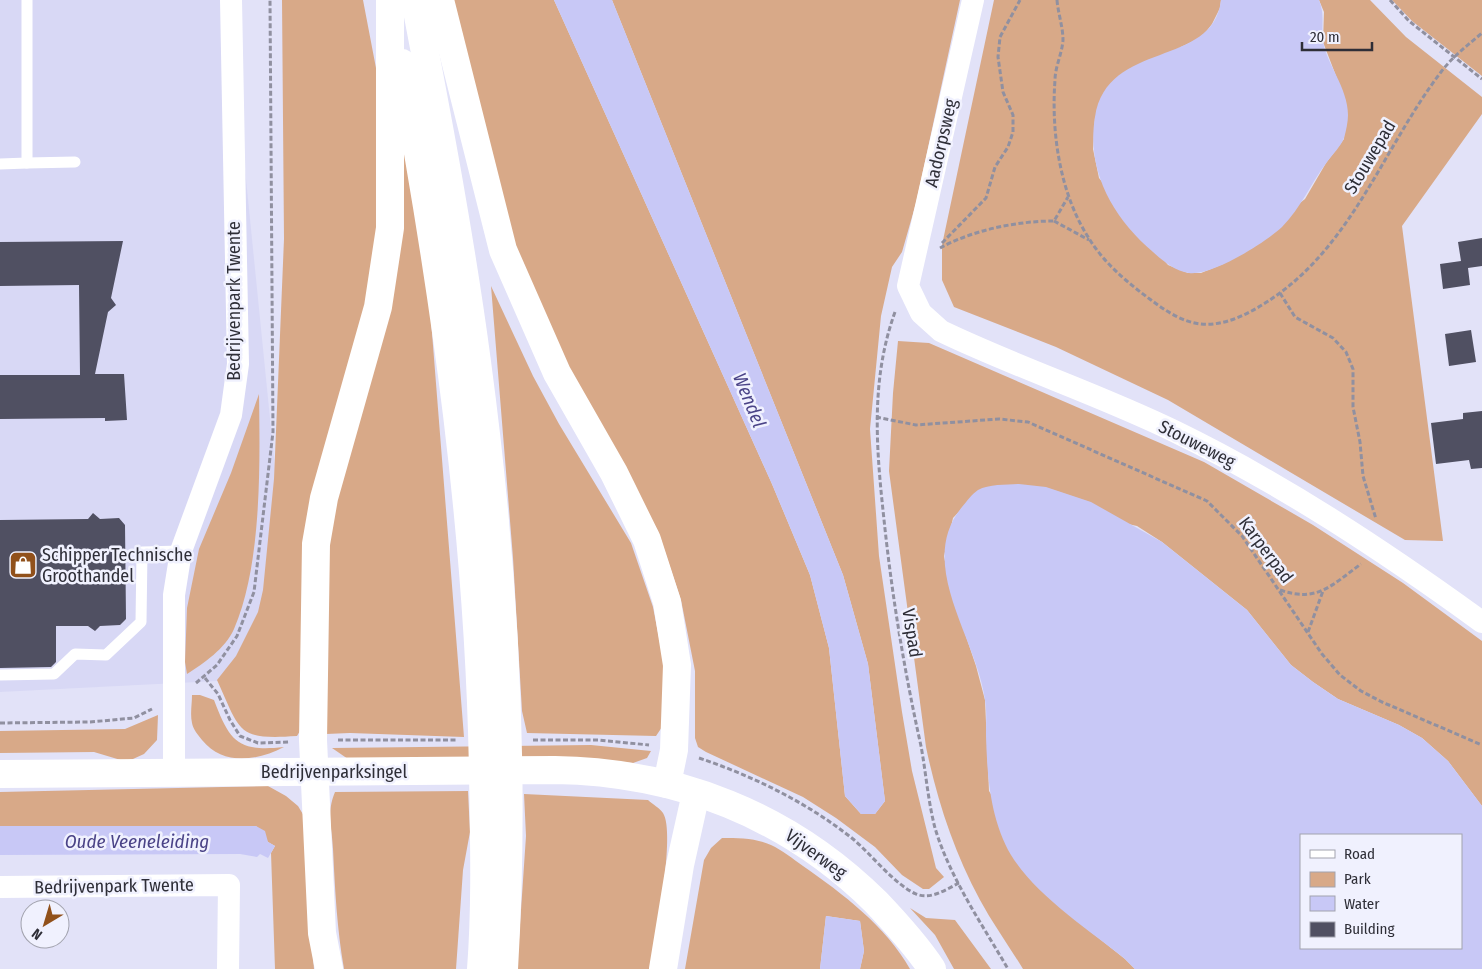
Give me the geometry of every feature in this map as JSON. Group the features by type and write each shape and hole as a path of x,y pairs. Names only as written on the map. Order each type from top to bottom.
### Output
{"main road":[{"path":"390,0 439,277 472,545 495,698"},
{"path":"329,969 322,933 314,772 316,544 324,498 378,307 390,228 390,0"},
{"path":"415,0 464,275 478,365 494,522 497,824 504,969"},
{"path":"440,0 503,250 557,373 614,473 647,540 668,602 677,665 674,750 668,784"},
{"name":"Bedrijvenparksingel","path":"0,774 581,770 636,777 668,784"},
{"name":"Vijverweg","path":"668,784 696,793 773,824 802,840 862,889 910,940 932,969"},
{"path":"663,969 680,864 696,793"},
{"path":"480,969 497,824"}],"street":[{"name":"Bedrijvenpark Twente","path":"174,773 174,595 181,551 232,415 238,364 230,0"},
{"name":"Aadorpsweg","path":"908,286 973,0"},
{"name":"Stouweweg","path":"908,286 922,313 941,332 1097,396 1175,432 1329,516 1482,622"},
{"name":"Bedrijvenpark Twente","path":"0,888 229,885 228,969"}],"lane":[{"path":"27,0 27,163"},
{"path":"0,164 75,162"},
{"path":"0,675 54,674 75,654 106,655 141,622 142,552 181,551"}],"path":[{"path":"0,723 90,722 134,718 173,698 205,678 225,655 237,636 254,592 273,432 270,0"},
{"path":"1020,0 1000,37 998,57 1003,92 1013,115 1013,132 1008,147 995,167 986,198 936,250 961,236 1037,221 1054,221 1069,196"},
{"name":"Stouwepad","path":"1057,0 1063,39 1055,79 1054,124 1069,196 1089,240 1119,274 1149,299 1174,316 1201,324 1222,322 1248,314 1302,277 1323,255 1363,197 1414,110 1454,56 1482,33"},
{"path":"1390,0 1410,21 1482,79"},
{"name":"Stouwepad","path":"1054,221 1089,240"},
{"name":"Vispad","path":"908,286 900,298 886,335 878,373 876,417 880,489 892,597 905,677 936,828 959,883 1008,969"},
{"path":"1279,590 1297,596 1323,591 1379,549 1379,530 1363,476 1360,442 1353,407 1353,369 1346,352 1333,338 1295,317 1280,293"},
{"name":"Karperpad","path":"876,417 916,425 999,419 1028,422 1208,501 1242,536 1308,633 1340,675 1361,691 1482,745"},
{"path":"1308,633 1323,591"}],"shaded area":[{"path":"0,0 228,0 296,677 0,692"}],"green space":[{"path":"282,0 363,0 380,89 378,253 330,445 307,719 297,736 277,737 251,734 243,729 231,711 217,680 236,656 258,612 263,590 274,479 284,239"},
{"path":"440,0 554,0 772,484 810,575 829,648 845,796 861,814 875,814 885,801 868,664 843,575 612,0 960,0 916,203 902,252 892,267 881,316 870,429 879,556 902,712 912,771 936,868 944,877 929,889 923,889 902,875 875,847 836,818 803,797 698,747 695,738 695,671 681,600 658,531 536,317"},
{"path":"994,0 1221,0 1220,8 1212,24 1202,37 1181,47 1095,117 1093,149 1099,178 1168,265 1188,273 1201,273 1223,264 1305,199 1326,163 1344,139 1346,102 1323,42 1324,12 1319,0 1370,0 1406,37 1482,97 1482,114 1402,226 1443,541 1405,540 1168,400 1056,347 954,307 942,280 942,245"},
{"path":"1392,0 1482,0 1482,76 1412,21"},
{"path":"397,79 429,295 464,737 350,733 326,734 322,542 374,349"},
{"path":"491,286 533,376 559,424 631,543 653,607 666,674 662,727 656,736 527,733 522,711 513,558"},
{"path":"898,341 929,343 1204,462 1313,525 1403,583 1482,641 1482,806 1448,761 1422,738 1399,725 1338,699 1313,682 1291,665 1247,610 1162,542 1137,526 979,490 953,518 944,556 950,589 976,666 985,700 989,791 1067,913 1135,969 1023,969 985,909 962,863 935,787 926,747 889,471"},
{"path":"259,394 257,514 250,575 243,603 234,629 225,643 207,660 187,674 185,662 187,608 199,549 231,473"},
{"path":"192,695 200,695 214,700 225,726 238,741 256,748 284,747 252,758 230,757 220,754 202,740 193,727 191,716"},
{"path":"158,715 157,740 144,754 133,759 124,761 94,752 0,753 0,731 125,729"},
{"path":"591,745 651,751 647,758 633,763 560,757 348,759 332,748"},
{"path":"268,786 286,796 298,806 307,821 307,887 314,969 275,969 271,853 275,846 268,842 256,826 0,826 0,792"},
{"path":"468,791 470,832 463,870 456,969 344,969 338,924 330,820 332,800 335,792"},
{"path":"524,794 648,800 663,813 666,824 666,864 651,969 517,969 526,836"},
{"path":"722,838 741,838 759,841 779,849 833,888 862,912 889,939 910,969 860,969 864,951 860,921 826,916 820,969 685,969 704,860 711,848"},
{"path":"910,908 926,918 955,920 991,969 954,969 935,935"}],"water":[{"name":"Wendel","path":"554,0 612,0 843,575 868,664 885,801 875,814 861,814 845,796 829,648 810,575 772,484"},
{"path":"1221,0 1319,0 1322,10 1323,41 1328,58 1345,95 1348,121 1341,144 1321,170 1295,212 1282,227 1264,241 1224,264 1199,273 1189,273 1174,268 1165,262 1139,239 1115,209 1099,174 1095,156 1093,137 1095,117 1104,92 1119,76 1138,64 1181,47 1200,36 1214,22"},
{"path":"1019,484 1046,487 1091,502 1162,542 1247,610 1291,665 1313,682 1338,699 1399,725 1422,738 1448,761 1482,806 1482,969 1135,969 1048,898 1034,884 1011,855 998,827 987,765 985,700 980,676 953,602 947,577 945,552 949,529 962,507 978,490 998,485"},
{"name":"Oude Veeneleiding","path":"0,826 256,826 265,831 268,842 275,846 268,858 260,854 257,857 240,854 0,855"},
{"path":"826,916 860,921 864,951 860,969 820,969"}],"building":[{"path":"1482,238 1482,266 1468,268 1470,285 1443,289 1440,264 1461,261 1458,242"},
{"path":"123,241 111,298 116,305 108,312 95,374 124,374 127,420 105,421 105,418 0,419 0,375 80,375 79,285 0,286 0,242"},
{"path":"1471,330 1476,362 1449,366 1445,334"},
{"path":"1482,411 1482,468 1471,469 1469,460 1436,464 1431,423 1463,419 1463,413"},
{"path":"93,513 100,519 119,518 125,525 126,619 120,625 100,626 95,631 88,626 56,626 56,662 51,667 0,668 0,520 88,519"}],"place":[{"name":"Schipper Technische Groothandel","path":"23,565"}]}
